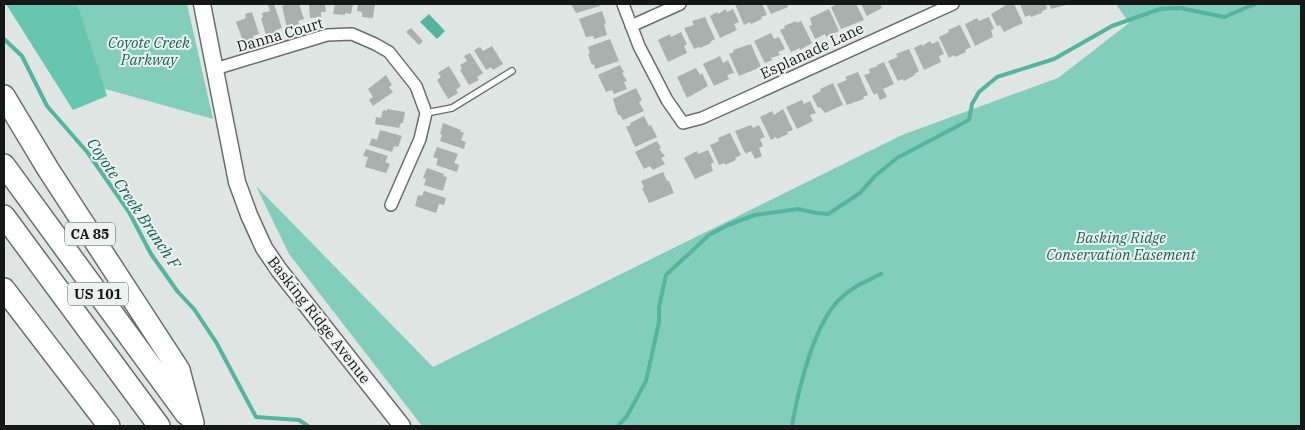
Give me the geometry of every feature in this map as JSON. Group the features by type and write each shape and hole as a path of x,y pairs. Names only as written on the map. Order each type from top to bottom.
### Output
{"highway":[{"name":"CA 85","path":"4,96 48,169 179,370 194,425"},
{"name":"US 101","path":"4,165 194,425"},
{"path":"4,216 159,426"},
{"path":"4,239 145,426"},
{"path":"4,289 109,426"}],"street":[{"name":"Basking Ridge Avenue","path":"202,4 237,182 248,215 264,248 279,270 402,426"},
{"path":"624,4 631,26 680,4"},
{"name":"Esplanade Lane","path":"631,26 638,46 667,100 683,123 702,118 953,4"},
{"name":"Danna Court","path":"215,69 327,35 352,34 389,52 416,86 426,113"},
{"path":"391,205 420,139 426,113"}],"lane":[{"path":"426,113 452,108 512,71"}],"green space":[{"name":"Coyote Creek Parkway","path":"68,4 187,4 213,119 98,87"},
{"name":"Basking Ridge Conservation Easement","path":"1116,4 1301,4 1301,426 422,426 289,254 256,186 433,367 902,135 1058,78 1129,23"}],"shaded area":[{"path":"6,4 77,4 107,96 73,110"},
{"path":"429,14 445,31 437,39 420,22"}],"building":[{"path":"274,4 282,28 266,35 261,18 263,17 262,13 270,11 268,5"},
{"path":"299,4 304,19 298,21 299,24 287,28 282,6"},
{"path":"309,4 325,4 326,12 321,12 321,17 310,18"},
{"path":"335,4 353,4 351,14 333,14"},
{"path":"358,4 375,4 373,18 362,17 362,12 357,11"},
{"path":"571,4 599,4 600,6 576,13"},
{"path":"735,4 762,4 767,15 751,24 750,22 744,25"},
{"path":"766,4 787,4 788,7 771,14"},
{"path":"838,4 856,4 864,20 841,29 831,7"},
{"path":"861,4 880,4 882,8 867,16"},
{"path":"1008,4 1014,4 1023,23 1004,32 1000,25 997,26 991,14"},
{"path":"1020,4 1046,4 1047,9 1031,17 1030,15 1025,17"},
{"path":"1049,4 1070,4 1051,9"},
{"path":"726,9 727,12 733,9 739,22 734,24 737,30 720,38 710,16"},
{"path":"829,9 839,31 826,37 825,34 815,39 809,26 812,25 810,18"},
{"path":"602,11 607,35 594,39 593,36 586,37 579,19"},
{"path":"252,12 259,34 253,36 254,40 246,42 245,40 243,41 236,22 246,18 245,14"},
{"path":"705,17 715,39 711,43 694,49 684,28 694,25 692,21"},
{"path":"989,17 994,29 991,30 993,37 975,46 965,24 977,18 979,21"},
{"path":"796,21 797,23 801,21 812,43 800,50 800,48 791,52 780,30 785,28 784,26"},
{"path":"960,25 971,47 965,50 966,52 949,58 939,37 949,32 948,30"},
{"path":"411,28 423,41 419,45 406,32"},
{"path":"681,32 687,44 684,46 687,53 668,62 658,40 670,34 671,37"},
{"path":"771,33 774,39 779,37 785,49 778,52 780,55 771,58 772,60 765,63 754,41"},
{"path":"610,39 619,61 595,69 588,54 590,53 588,47"},
{"path":"930,41 932,44 938,41 944,54 939,56 941,62 924,70 914,48"},
{"path":"751,44 761,67 739,76 729,54 734,52 733,50"},
{"path":"492,46 503,64 493,70 491,67 486,70 474,50 480,47 483,51"},
{"path":"909,49 919,71 904,81 903,79 898,81 888,61 898,57 896,54"},
{"path":"470,53 483,73 477,77 479,80 469,85 460,70 462,69 460,65 467,61 464,56"},
{"path":"720,56 723,63 728,60 734,73 727,75 729,79 714,86 703,64"},
{"path":"884,62 894,84 883,89 887,97 880,100 877,93 874,95 864,75 870,73 869,69"},
{"path":"620,65 627,81 624,82 627,89 614,94 612,90 606,92 598,75"},
{"path":"449,66 461,86 456,90 458,93 448,99 437,80 441,77 438,73"},
{"path":"696,68 700,75 702,73 708,86 687,98 677,77"},
{"path":"858,72 868,95 863,97 864,99 847,105 837,84 847,80 845,77"},
{"path":"386,75 392,85 389,87 393,92 373,106 369,100 373,97 368,89"},
{"path":"833,83 843,105 825,113 820,107 818,108 812,96 821,91 820,89"},
{"path":"636,88 642,100 639,102 644,111 623,120 618,115 613,99"},
{"path":"802,100 804,104 810,101 816,113 810,115 813,121 797,129 786,107"},
{"path":"387,109 405,112 403,123 401,123 399,128 375,124 376,117 381,118 383,110 387,111"},
{"path":"783,109 793,130 777,139 776,137 771,140 760,117 772,111 774,115"},
{"path":"644,116 657,137 635,147 626,127"},
{"path":"443,123 464,133 461,140 466,142 464,149 440,141"},
{"path":"751,125 753,128 759,125 765,137 760,139 763,146 759,148 762,156 755,159 751,151 746,154 735,131"},
{"path":"380,130 402,136 398,147 394,146 392,152 369,145 372,138 377,140"},
{"path":"730,133 741,155 735,158 736,160 725,165 725,163 719,165 710,145 719,141 718,138"},
{"path":"657,141 661,148 659,149 665,156 661,158 665,164 653,170 650,166 644,169 635,152"},
{"path":"437,147 458,154 454,163 459,165 457,172 436,165 438,159 433,157"},
{"path":"366,149 388,156 385,162 390,164 386,173 365,167 368,157 363,156"},
{"path":"708,150 714,162 711,164 713,171 695,179 684,158 697,151 698,154"},
{"path":"427,168 444,174 443,176 447,177 443,191 424,185 426,179 423,178"},
{"path":"663,172 674,193 649,203 641,181"},
{"path":"424,191 446,198 444,205 439,204 436,213 415,206 418,195 422,196"}],"waterway":[{"name":"Coyote Creek Branch F","path":"618,426 627,416 646,381 659,322 659,307 666,275 709,235 728,225 755,215 798,209 828,214 860,193 875,176 897,158 969,120 972,104 979,92 997,77 1054,59 1112,26 1160,9 1180,8 1224,17 1255,4"},
{"name":"Coyote Creek Branch F","path":"4,39 22,56 47,106 88,153 129,212 151,254 178,292 194,309 216,342 256,417 299,420 308,426"},
{"path":"792,426 803,376 815,340 831,309 845,294 881,274"}]}
